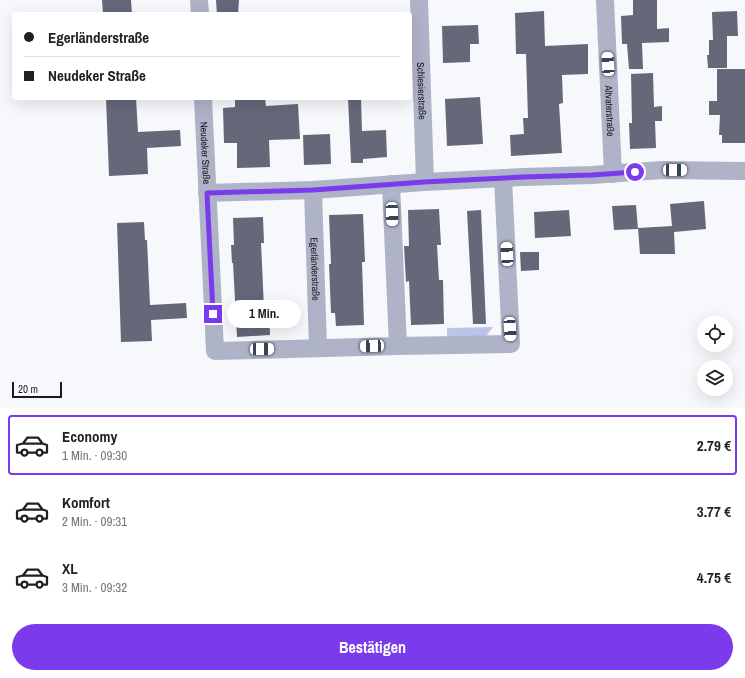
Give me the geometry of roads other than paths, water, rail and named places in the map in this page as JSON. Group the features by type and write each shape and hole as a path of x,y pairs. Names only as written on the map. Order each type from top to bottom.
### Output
{"street":[{"path":"199,0 200,12"},
{"name":"Schlesierstraße","path":"419,0 415,52 424,182"},
{"name":"Altvaterstraße","path":"606,0 613,174"},
{"name":"Neudeker Straße","path":"203,100 215,351 318,348"},
{"path":"207,193 313,190 424,182 613,174 662,170 745,171"},
{"path":"318,348 511,344 503,178"},
{"path":"391,184 398,346"},
{"name":"Egerländerstraße","path":"313,190 318,348"}]}
